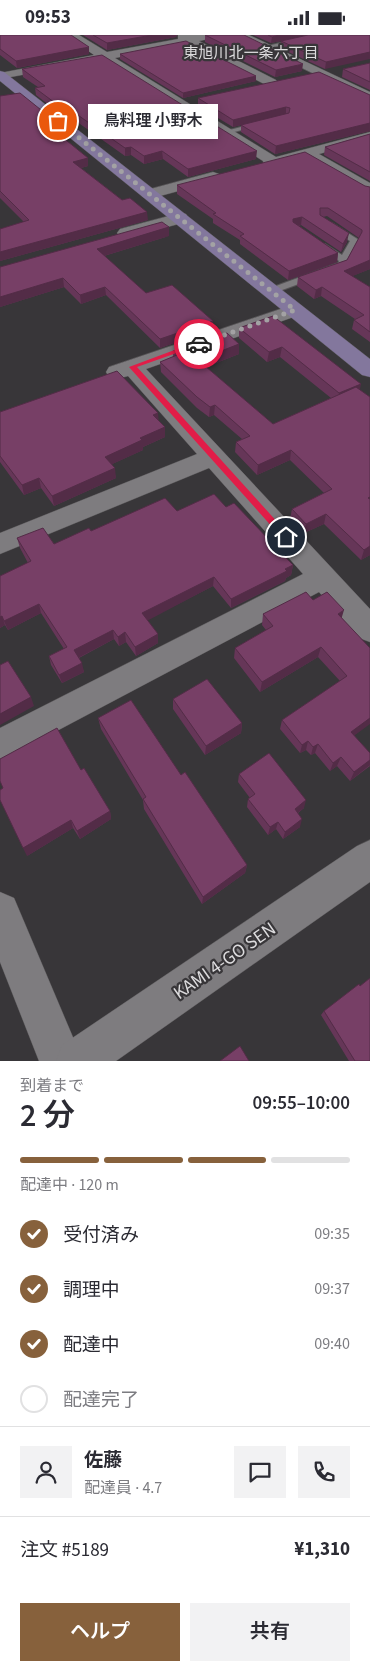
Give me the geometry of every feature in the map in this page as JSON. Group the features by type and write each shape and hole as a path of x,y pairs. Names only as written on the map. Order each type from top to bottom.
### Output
{"main road":[{"path":"1,75 370,370"}],"street":[{"path":"71,35 274,162"},
{"path":"1,75 105,56 184,37 214,35"},
{"path":"240,35 370,97"},
{"path":"184,37 277,82 254,87"},
{"path":"301,77 342,70"},
{"path":"4,98 24,94"},
{"path":"181,104 199,100"},
{"path":"256,166 370,136"},
{"path":"307,153 370,190"},
{"path":"149,194 229,173"},
{"path":"114,237 180,218"},
{"path":"97,379 295,310"},
{"path":"132,367 370,629"},
{"path":"0,544 213,457"},
{"path":"0,745 323,577"},
{"name":"KAMI 4-GO SEN","path":"78,1061 370,859"},
{"path":"0,912 61,1061"}],"lane":[{"path":"266,47 300,40"},
{"path":"226,132 269,122"},
{"path":"271,291 342,265 355,240 323,220"},
{"path":"312,239 344,260"}],"building":[{"path":"0,35 71,35 89,47 16,61 0,49"},
{"path":"93,35 152,35 107,43"},
{"path":"205,35 244,35 303,64 276,70"},
{"path":"308,35 370,35 370,52 326,62 281,41"},
{"path":"186,41 256,76 183,93 120,54"},
{"path":"102,55 257,151 188,169 162,151 144,156 131,147 125,148 72,111 70,114 35,88 45,86 22,69"},
{"path":"370,63 370,82 343,69"},
{"path":"319,72 370,95 370,123 276,146 241,125 289,113 290,108 286,107 233,120 198,98"},
{"path":"20,93 61,126 56,132 88,158 73,162 122,200 130,198 147,212 0,252 0,229 29,220 0,191 0,96"},
{"path":"370,134 370,172 325,147"},
{"path":"305,152 370,187 370,260 344,271 370,287 370,332 354,320 364,315 322,287 316,290 298,277 347,260 362,230 328,208 320,208 320,215 349,233 343,244 302,217 293,219 293,222 338,253 289,271 240,236 244,234 213,214 216,213 177,185"},
{"path":"162,222 169,227 97,249 146,293 172,285 213,321 160,339 105,287 80,295 63,278 0,297 0,267"},
{"path":"273,316 361,384 339,393 282,347 269,352 239,328"},
{"path":"227,333 239,344 198,360 273,424 356,387 370,397 370,497 368,498 370,499 370,546 364,550 326,514 306,524 292,509 332,489 291,450 258,465 236,442 250,436 215,405 210,407 197,397 160,362 177,355 173,351"},
{"path":"117,371 158,413 153,415 165,427 105,457 115,468 52,496 39,478 22,485 0,456 0,412"},
{"path":"214,494 226,507 234,503 293,565 285,569 287,571 231,599 214,577 142,613 158,634 135,647 125,632 118,637 113,630 74,650 82,663 59,675 49,656 67,647 39,604 4,621 2,616 0,617 0,576 31,561 17,538 43,528 54,544 89,528 91,531 165,498 177,511"},
{"path":"306,592 313,600 327,592 344,610 338,614 370,648 370,718 351,732 370,753 370,760 354,772 341,757 333,763 318,744 313,747 308,741 302,745 282,720 347,676 321,647 262,682 235,648 273,626 263,614"},
{"path":"8,661 31,697 0,714 0,665"},
{"path":"207,679 242,723 206,746 173,699"},
{"path":"131,700 181,775 185,772 247,865 203,897 143,799 146,797 98,718"},
{"path":"57,728 81,770 84,768 110,811 77,831 71,820 23,848 0,800 0,790 3,788 0,781 0,759"},
{"path":"269,753 306,800 295,809 302,819 285,832 278,822 270,827 248,799 255,794 239,774"},
{"path":"370,978 370,1061 355,1061 324,1011 359,984 360,986"},
{"path":"240,1046 249,1061 220,1061"}],"way so far":[{"path":"58,121 295,310 199,344"}],"place":[{"name":"鳥料理 小野木","path":"58,121"}],"district":[{"name":"東旭川北一条六丁目","path":"251,53"}],"route":[{"path":"199,344 132,367 286,537"}]}
